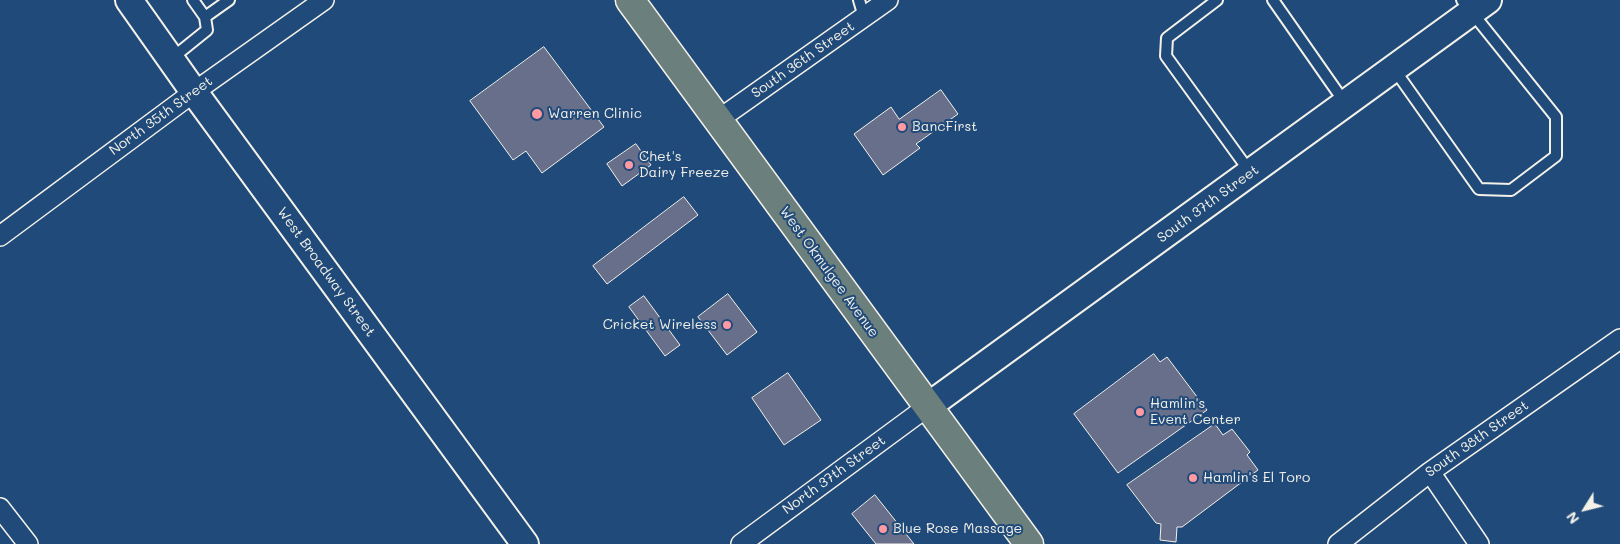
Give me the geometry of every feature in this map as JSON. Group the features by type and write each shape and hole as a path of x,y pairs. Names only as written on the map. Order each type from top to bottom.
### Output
{"main road":[{"name":"West Okmulgee Avenue","path":"630,0 1029,544"}],"street":[{"name":"West Broadway Street","path":"130,0 194,92 525,544"},
{"name":"South 36th Street","path":"718,120 862,9 888,0"},
{"name":"North 35th Street","path":"0,236 317,2"},
{"name":"South 37th Street","path":"927,407 1346,104 1474,4"},
{"name":"South 38th Street","path":"1338,544 1430,472 1620,339"},
{"name":"North 37th Street","path":"741,544 927,407"},
{"path":"1430,472 1479,544"},
{"path":"0,508 28,544"}],"lane":[{"path":"171,58 207,30 205,17 193,0"},
{"path":"205,17 229,0"},
{"path":"1217,0 1168,38 1166,56 1251,172"},
{"path":"1272,0 1346,104"},
{"path":"1394,68 1479,189 1511,190 1556,156 1556,117 1474,4"}],"building":[{"name":"Warren Clinic","path":"544,47 604,127 542,173 526,151 513,160 470,101"},
{"name":"BancFirst","path":"941,90 958,114 916,144 920,148 883,175 854,134 891,107 899,119"},
{"name":"Chet's Dairy Freeze","path":"636,144 651,165 622,186 607,164"},
{"path":"684,197 698,215 607,284 593,266"},
{"name":"Cricket Wireless","path":"728,294 757,332 727,355 698,317"},
{"path":"644,296 680,345 665,356 629,307"},
{"name":"Hamlin's Event Center","path":"1154,354 1160,362 1167,357 1207,410 1118,473 1074,414"},
{"path":"788,373 821,420 784,445 752,398"},
{"name":"Hamlin's El Toro","path":"1215,424 1223,435 1232,429 1250,452 1247,455 1258,470 1182,527 1177,527 1176,542 1160,540 1161,524 1156,523 1127,485"},
{"name":"Blue Rose Massage","path":"875,495 914,544 876,544 852,514"}],"place":[{"name":"Warren Clinic","path":"537,114"},
{"name":"BancFirst","path":"902,127"},
{"name":"Chet's Dairy Freeze","path":"629,165"},
{"name":"Cricket Wireless","path":"727,325"},
{"name":"Hamlin's Event Center","path":"1140,412"},
{"name":"Hamlin's El Toro","path":"1193,478"},
{"name":"Blue Rose Massage","path":"883,529"}]}
